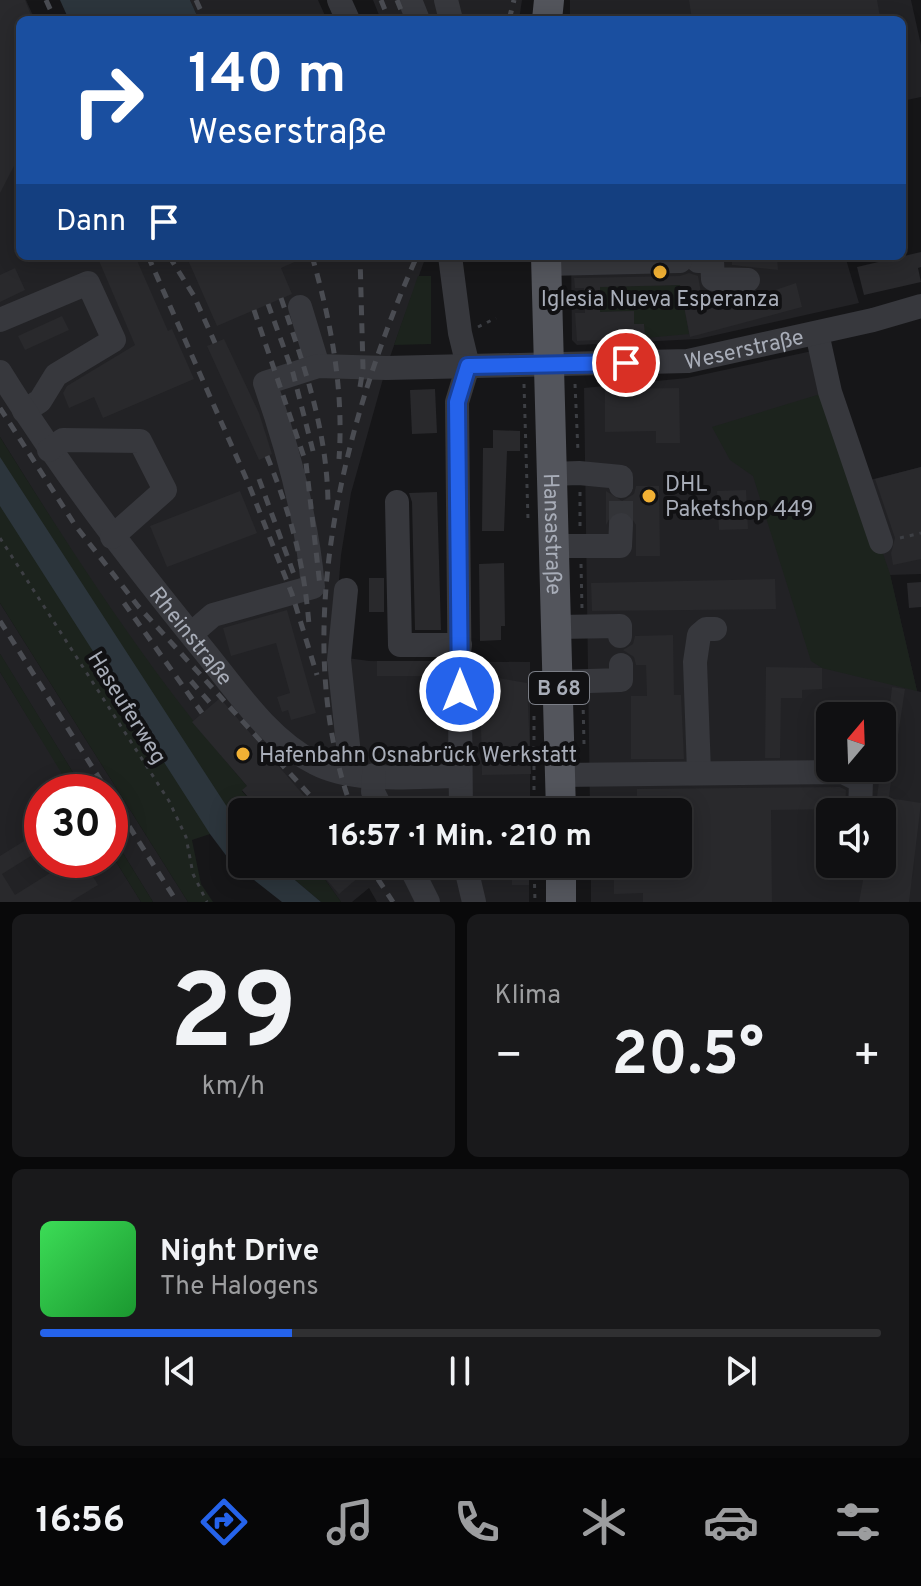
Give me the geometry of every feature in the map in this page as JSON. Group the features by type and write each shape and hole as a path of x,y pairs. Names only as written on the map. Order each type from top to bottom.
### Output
{"main road":[{"name":"Hansastraße","path":"546,260 534,364 565,474 572,774 565,798"},
{"path":"561,878 561,902"}],"street":[{"path":"451,260 460,333 468,366 457,402 460,798"},
{"path":"546,260 712,261 713,279 748,280"},
{"path":"0,320 88,283 114,340 56,375 40,401 24,411"},
{"name":"Weserstraße","path":"191,634 213,615 313,587 310,552 284,437 265,383 318,366 688,361 921,306"},
{"path":"300,307 318,366"},
{"path":"817,333 830,392 881,542"},
{"name":"Rheinstraße","path":"0,372 49,450 112,537 288,747 317,764 363,774 420,764 459,776"},
{"path":"49,450 63,440 140,441 165,490 112,537"},
{"path":"565,474 621,477 621,486"},
{"path":"397,502 400,645 460,645"},
{"path":"568,546 620,546 621,525"},
{"path":"346,590 339,660 363,774 376,798"},
{"path":"570,627 620,626 620,636"},
{"path":"699,772 695,662 699,635 706,629 715,629"},
{"path":"571,681 621,680 621,665"},
{"path":"572,774 853,774 861,781 860,798"},
{"path":"416,878 428,902"},
{"path":"468,878 474,902"}],"path":[{"path":"528,519 534,364"},
{"path":"570,627 565,474 575,391"},
{"name":"Haseuferweg","path":"0,538 169,801 186,837 193,874 207,902"},
{"path":"571,681 572,774"},
{"path":"534,707 534,798"},
{"path":"534,878 535,902"}],"shaded area":[{"path":"0,0 26,0 33,16 16,16 16,260 425,260 386,368 351,493 341,555 333,656 369,661 530,662 530,798 249,798 242,790 247,785 192,722 104,603 0,437"},
{"path":"60,0 190,0 197,16 67,16"},
{"path":"190,0 318,0 325,16 197,16"},
{"path":"373,0 522,0 520,16 379,16"},
{"path":"570,0 911,0 921,45 921,97 906,100 906,16 570,16"},
{"path":"571,260 846,260 859,303 698,339 577,345 572,340"},
{"path":"418,276 431,276 431,344 394,345"},
{"path":"680,285 689,334 645,338 644,324 634,324 633,311 600,312 600,287"},
{"path":"817,350 858,483 921,467 921,574 890,575 917,691 921,692 921,902 591,902 591,878 692,878 692,798 590,798 584,388 687,378"},
{"path":"827,392 890,574 917,691 822,668 811,661 753,476 730,460 712,427"},
{"path":"0,437 116,616 179,702 247,786 242,791 248,798 228,798 228,812 226,809 210,834 192,840 201,884 213,902 188,902 128,807 128,774 108,774 0,603"},
{"path":"0,457 228,808 228,858 210,834 0,506"},
{"path":"0,603 108,774 74,774 0,654"},
{"path":"0,654 74,774 62,774 0,672"},
{"path":"0,672 63,774 24,774 24,878 126,878 141,902 0,902"},
{"path":"128,807 188,902 153,902 128,861"},
{"path":"128,861 153,902 141,902 126,878"},
{"path":"251,878 293,878 321,902 282,902"},
{"path":"293,878 324,878 341,902 321,902"},
{"path":"324,878 529,878 529,902 377,902 369,888 352,902 341,902"}],"building":[{"path":"0,0 25,0 31,16 16,16 16,168 14,166 0,193"},
{"path":"689,0 877,0 880,16 691,16"},
{"path":"921,252 921,267 918,268 921,282 864,295 857,267 887,260 906,260 906,256"},
{"path":"99,260 137,260 168,331 172,329 194,379 103,418 94,397 69,408 63,393 67,386 135,345"},
{"path":"188,260 299,260 281,268 292,294 217,326"},
{"path":"732,260 777,260 778,270 732,265"},
{"path":"15,268 25,290 0,302 0,275"},
{"path":"689,273 698,276 704,310 733,302 732,297 748,295 749,299 796,283 802,307 690,337 680,285 600,287 600,312 634,311 634,324 644,324 645,338 577,341 575,313 585,313 584,288 575,288 574,278 680,276"},
{"path":"62,316 69,330 25,350 18,336"},
{"path":"224,339 259,413 272,454 259,460 207,346"},
{"path":"679,388 680,443 656,443 656,431 605,432 605,389"},
{"path":"435,389 437,433 412,434 410,390"},
{"path":"493,430 520,431 520,451 507,451 504,531 482,531 483,448 493,448"},
{"path":"921,467 921,559 893,565 891,553 895,538 875,479"},
{"path":"636,486 659,486 660,556 636,556 636,525 628,512 613,512 606,525 606,491 622,501 634,494"},
{"path":"746,490 748,529 719,530 717,491"},
{"path":"240,491 257,533 167,567 150,526"},
{"path":"437,492 441,630 415,630 412,502 409,493"},
{"path":"504,563 505,626 501,626 501,640 480,641 479,564"},
{"path":"369,578 384,578 384,612 369,612"},
{"path":"775,579 776,609 592,611 591,583"},
{"path":"921,582 921,607 909,608 907,583"},
{"path":"287,610 316,713 291,720 288,710 282,712 277,697 290,693 276,643 231,656 223,628"},
{"path":"673,635 674,695 681,695 684,759 631,759 631,696 647,696 646,665 636,665 634,657 623,650 633,644 635,636"},
{"path":"377,661 442,661 442,676 377,676"},
{"path":"766,667 822,668 822,689 802,690 802,698 781,698 780,758 765,758"},
{"path":"480,675 527,683 531,774 482,775"},
{"path":"892,687 905,689 897,742 896,702 890,702"},
{"name":"Hafenbahn Osnabrück Werkstatt","path":"220,698 306,798 249,798 242,790 247,786 192,722"},
{"path":"879,782 891,782 889,798 877,798"},
{"path":"840,787 846,790 846,798 816,798 816,809 771,810 772,902 643,902 643,893 614,894 614,878 692,878 692,798 637,798 637,789"},
{"path":"896,799 921,803 909,902 859,902 863,878 896,878"},
{"path":"24,841 24,860 2,874 15,895 42,878 94,878 98,885 70,902 0,902 0,856"},
{"path":"325,878 358,878 339,894"},
{"path":"512,878 529,878 529,885 512,885"}],"tunnel":[{"path":"621,486 621,525"}],"railway":[{"path":"46,0 53,16"},
{"path":"196,0 203,16"},
{"path":"381,0 387,16"},
{"path":"397,0 403,16"},
{"path":"510,16 514,0"},
{"path":"150,260 249,485 292,594 317,675"},
{"path":"172,260 194,296 215,343"},
{"path":"313,260 325,306 338,381 339,459"},
{"path":"360,260 363,368 360,387"},
{"path":"349,798 334,744 325,674 325,602 333,530 347,458 367,388 415,260"},
{"path":"281,298 319,427 328,507"},
{"path":"268,304 293,373 313,451"},
{"path":"254,310 306,463 320,586"},
{"path":"0,408 75,525 138,606 312,798"},
{"path":"267,456 295,539 309,625"},
{"path":"259,479 296,580"},
{"path":"124,603 202,713"},
{"path":"0,621 97,774"},
{"path":"191,681 212,705"},
{"path":"128,824 177,902"},
{"path":"377,878 393,902"}],"place":[{"name":"Iglesia Nueva Esperanza","path":"660,272"},
{"name":"DHL Paketshop 449","path":"649,496"},
{"name":"Hafenbahn Osnabrück Werkstatt","path":"243,754"}],"route":[{"path":"460,691 457,402 468,366 497,363 626,363"}]}
